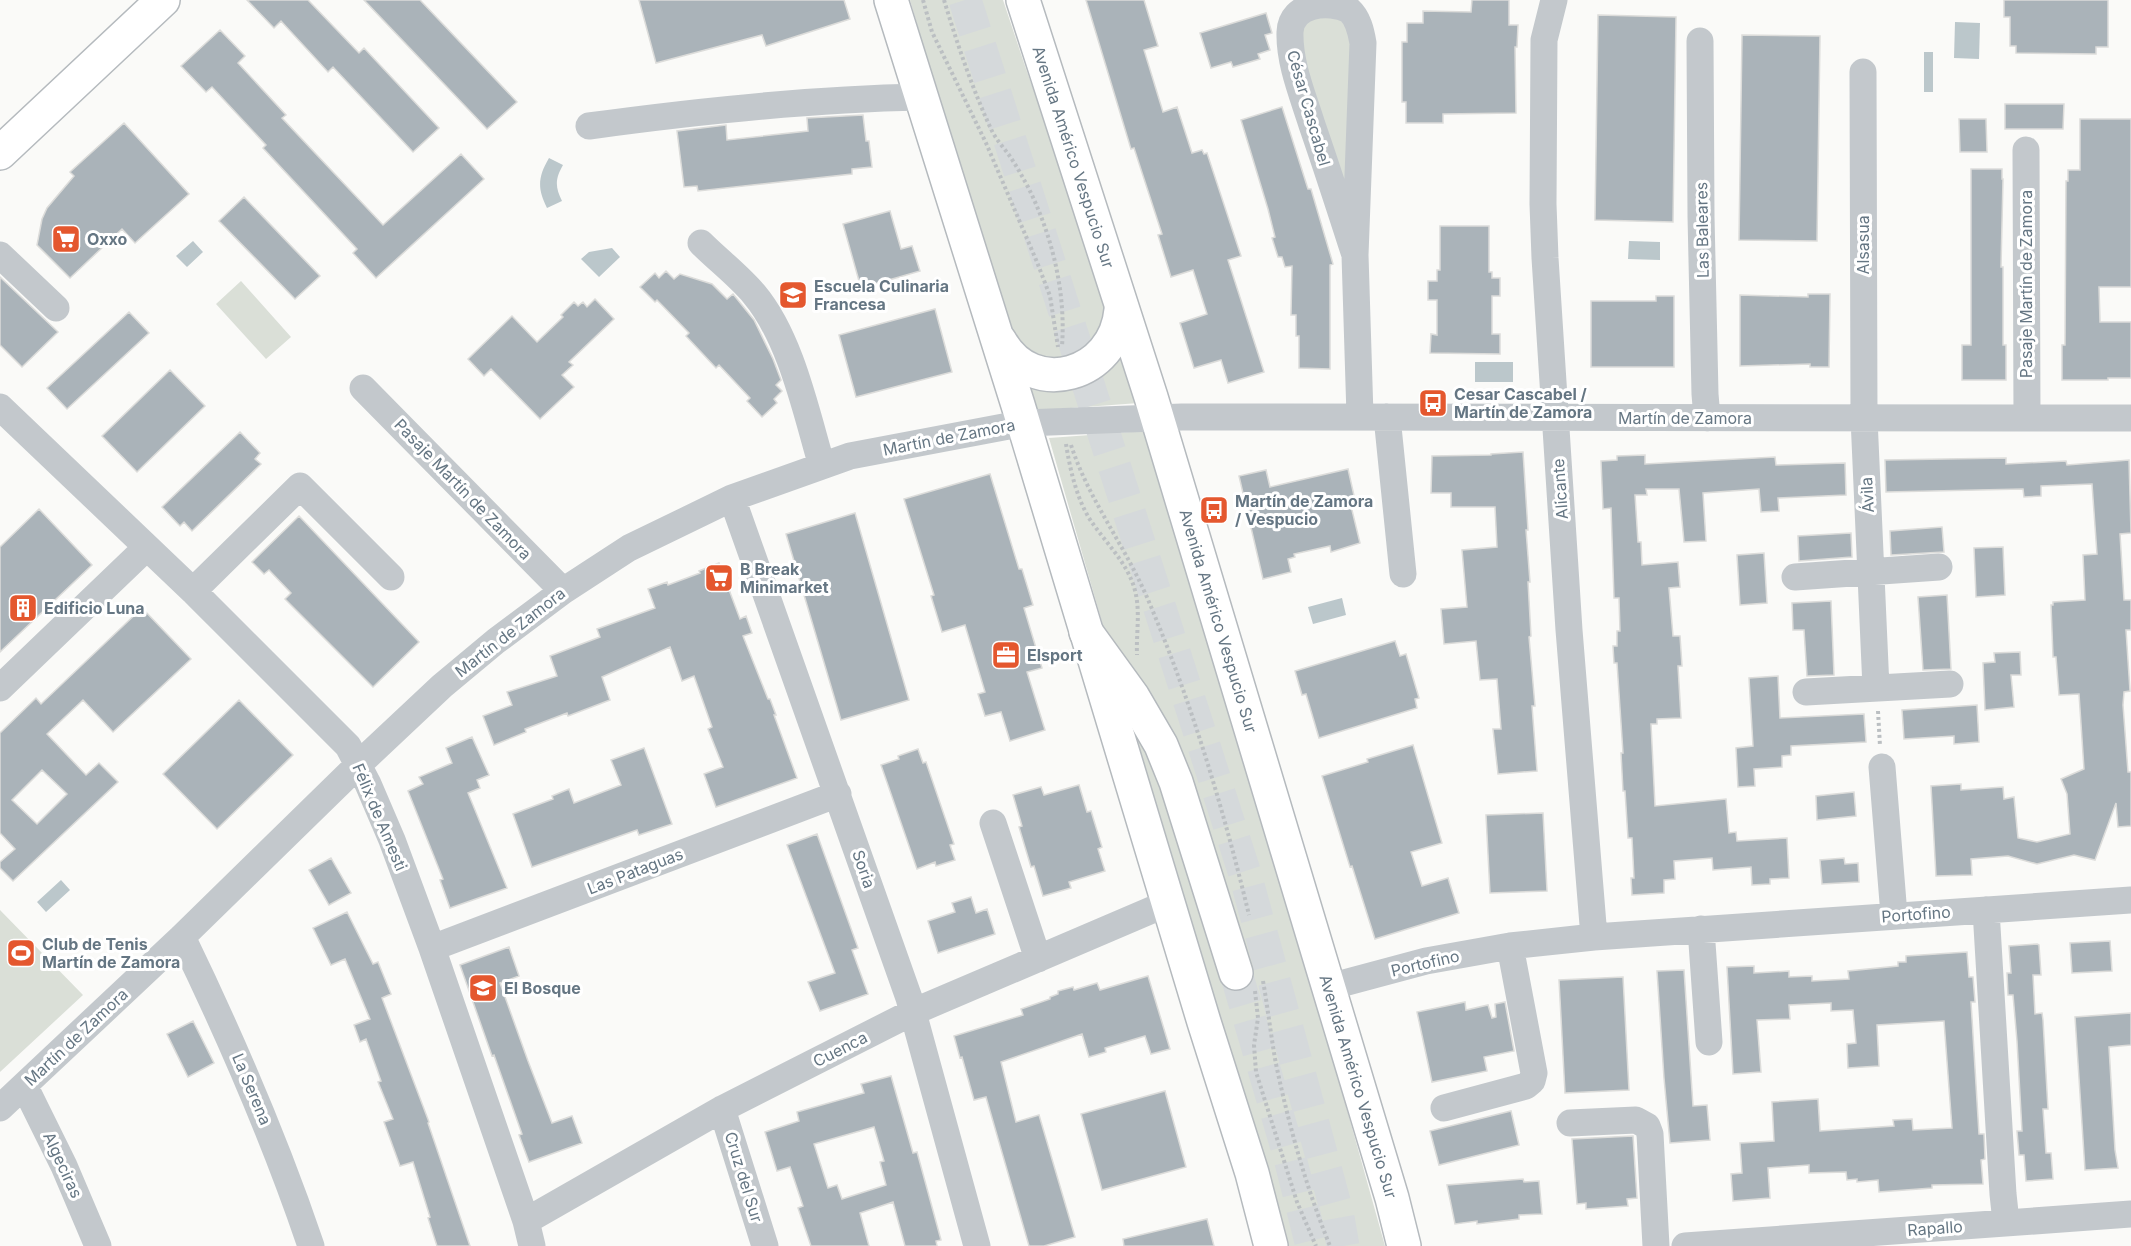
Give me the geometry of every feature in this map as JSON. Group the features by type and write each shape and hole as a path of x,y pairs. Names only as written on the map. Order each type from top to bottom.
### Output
{"main road":[{"path":"0,153 163,0"},
{"path":"891,0 1024,423 1168,903 1252,1173 1271,1246"},
{"name":"Avenida Américo Vespucio Sur","path":"1023,0 1157,418 1392,1198 1404,1246"},
{"path":"995,331 1006,350 1022,365 1035,371 1060,374 1078,371 1102,355 1118,331 1121,310"},
{"path":"1086,632 1133,697 1161,745 1176,782 1236,973"}],"street":[{"name":"Alicante","path":"1533,0 1544,40"},
{"name":"Alicante","path":"1554,0 1544,40 1544,214 1555,418 1594,937"},
{"name":"César Cascabel","path":"1355,255 1300,89 1292,55 1291,23 1296,13 1308,5 1323,1 1336,3 1348,9 1360,28 1363,43 1355,255 1360,416"},
{"name":"Las Baleares","path":"1700,41 1701,216 1707,418"},
{"name":"Alsasua","path":"1863,72 1864,418"},
{"path":"589,126 723,108 921,97"},
{"name":"Pasaje Martín de Zamora","path":"2026,150 2027,418"},
{"path":"700,243 755,295 772,321 786,348 822,466"},
{"path":"0,255 56,308"},
{"name":"Pasaje Martín de Zamora","path":"363,388 562,591"},
{"name":"Félix de Amesti","path":"0,407 194,591 348,746 359,764 392,840 432,948 529,1234"},
{"name":"Martín de Zamora","path":"0,1108 182,938 359,764 442,686 496,641 562,591 629,548 732,498 850,456 1024,423 1157,418 1360,416 2131,418"},
{"path":"1387,417 1403,574"},
{"name":"Ávila","path":"1864,418 1876,688"},
{"path":"194,591 300,486 391,577"},
{"name":"Soria","path":"732,498 913,1012 977,1246"},
{"path":"0,688 147,547"},
{"path":"1795,577 1939,567"},
{"path":"1806,692 1950,684"},
{"path":"1882,767 1894,915"},
{"name":"Las Pataguas","path":"432,948 838,794"},
{"path":"993,823 1038,958"},
{"name":"Portofino","path":"1329,987 1426,962 1510,946 1594,937 2131,900"},
{"name":"Cuenca","path":"529,1234 722,1109 913,1012 1168,903"},
{"path":"1986,910 2006,1222"},
{"path":"1701,930 1709,1041"},
{"name":"La Serena","path":"182,938 231,1038 254,1092 295,1196 311,1246"},
{"path":"1444,1108 1526,1086 1532,1081 1534,1073 1510,946"},
{"name":"Algeciras","path":"24,1086 64,1166 98,1246"},
{"name":"Cruz del Sur","path":"722,1109 765,1246"},
{"path":"1570,1123 1636,1120 1647,1126 1650,1134 1656,1246"},
{"name":"Rapallo","path":"1685,1246 2131,1214"}],"path":[{"path":"923,0 932,32 986,143 1050,296 1060,374"},
{"path":"944,0 963,58 992,132 1011,158 1027,186 1051,247 1062,310 1060,374"},
{"path":"1876,688 1882,767"}],"shaded area":[{"path":"910,0 1003,0 1089,246 1139,403 1030,411"},
{"path":"1318,15 1334,17 1343,22 1353,46 1349,203 1300,57 1303,23"},
{"path":"1955,22 1980,23 1979,59 1954,58"},
{"path":"1924,52 1933,52 1933,92 1924,92"},
{"path":"549,158 563,165 557,183 562,201 547,208 540,183"},
{"path":"193,241 203,252 187,267 176,256"},
{"path":"1629,241 1660,242 1660,260 1628,259"},
{"path":"612,248 620,257 599,277 581,259 589,252"},
{"path":"241,281 291,337 266,359 216,304"},
{"path":"1475,362 1513,362 1513,382 1475,382"},
{"path":"1145,431 1307,966 1385,1246 1284,1246 1196,949 1049,438"},
{"path":"1342,598 1346,615 1313,624 1308,607"},
{"path":"61,880 70,890 46,912 37,902"},
{"name":"Club de Tenis Martín de Zamora","path":"0,910 83,995 0,1072"}],"building":[{"path":"247,0 308,0 359,53 364,48 439,128 413,152 333,67 328,72 281,21 274,28"},
{"path":"364,0 420,0 517,102 487,129"},
{"path":"639,0 844,0 850,19 766,46 762,35 656,63"},
{"path":"1086,0 1144,0 1158,46 1144,50 1163,112 1177,107 1192,153 1202,150 1204,154 1207,153 1241,256 1228,260 1264,372 1228,383 1221,360 1194,368 1180,323 1207,314 1193,270 1171,277 1158,235 1162,234 1134,148 1131,149"},
{"path":"1472,0 1509,0 1509,25 1518,25 1517,47 1515,47 1516,113 1443,114 1443,123 1406,123 1406,102 1402,102 1402,42 1407,42 1407,23 1423,23 1423,11 1471,12"},
{"path":"2004,0 2108,0 2108,47 2096,47 2096,54 2016,53 2016,46 2010,46 2010,17 2004,17"},
{"path":"1266,13 1272,33 1265,35 1270,50 1258,54 1260,59 1233,67 1231,62 1211,68 1200,33"},
{"path":"1598,15 1676,17 1673,222 1595,220"},
{"path":"220,30 245,56 238,63 286,115 282,118 383,225 461,154 484,179 376,278 353,253 357,249 263,148 266,145 212,87 206,92 181,66"},
{"path":"1742,35 1820,36 1817,241 1739,240"},
{"path":"2005,104 2064,104 2063,129 2005,129"},
{"path":"1282,107 1308,189 1311,189 1333,264 1330,265 1330,369 1299,368 1299,336 1296,336 1296,315 1291,315 1292,266 1285,267 1282,257 1278,257 1272,238 1275,237 1268,209 1241,120"},
{"path":"863,115 872,167 852,169 852,174 698,191 697,186 684,187 677,131 726,125 727,140 808,131 807,118"},
{"path":"1959,119 1986,119 1987,152 1960,152"},
{"path":"2080,119 2131,119 2131,287 2099,287 2100,322 2131,322 2131,378 2062,380 2062,345 2065,345 2066,181 2068,181 2068,170 2080,170"},
{"path":"124,123 189,194 135,243 122,229 70,278 37,245 42,219 47,208 74,176 70,172"},
{"path":"1971,169 2002,169 2001,267 2003,267 2003,345 2006,345 2006,380 1962,380 1962,345 1971,345"},
{"path":"244,197 320,276 295,299 219,221"},
{"path":"890,211 901,249 912,246 920,271 861,288 843,224"},
{"path":"1440,226 1489,226 1489,272 1492,272 1492,278 1500,278 1500,296 1492,296 1492,334 1500,334 1500,354 1430,353 1431,334 1437,335 1437,300 1428,300 1428,281 1437,281 1437,270 1440,270"},
{"path":"666,271 674,279 680,274 712,284 727,299 733,294 754,320 781,380 776,385 782,391 774,399 777,403 762,417 747,401 750,398 719,365 716,368 686,336 689,333 657,300 655,302 640,287 655,273 659,278"},
{"path":"0,277 58,332 22,367 0,345"},
{"path":"1808,294 1830,294 1829,367 1810,367 1810,364 1740,366 1740,295 1808,297"},
{"path":"1656,296 1674,296 1674,367 1591,367 1591,301 1656,301"},
{"path":"595,299 614,319 569,362 573,365 562,375 574,387 540,419 491,369 484,376 468,359 512,316 537,342 563,317 561,315 574,302 578,306 583,302 587,307"},
{"path":"935,309 952,372 856,397 839,335"},
{"path":"129,312 149,333 67,409 47,388"},
{"path":"170,370 205,406 137,472 102,436"},
{"path":"240,432 260,453 255,459 261,464 192,531 184,522 180,526 162,507"},
{"path":"1523,452 1530,582 1528,582 1531,636 1529,637 1535,706 1532,706 1537,771 1498,774 1493,729 1501,729 1497,679 1480,680 1476,641 1444,644 1441,609 1467,607 1462,550 1497,547 1495,507 1451,507 1451,493 1431,493 1432,456"},
{"path":"1645,455 1645,464 1775,457 1776,465 1845,463 1846,495 1778,498 1779,511 1761,512 1759,489 1703,493 1706,541 1684,542 1679,489 1646,489 1647,495 1635,495 1642,565 1678,562 1680,587 1669,588 1673,636 1680,636 1682,666 1678,666 1681,718 1657,719 1657,724 1651,724 1655,806 1726,799 1729,833 1736,832 1737,841 1787,838 1789,878 1770,879 1770,884 1752,885 1751,867 1713,870 1712,858 1674,861 1675,879 1664,880 1664,893 1632,895 1631,878 1634,878 1632,838 1628,838 1625,791 1623,791 1617,663 1614,663 1613,646 1617,646 1617,631 1620,631 1619,598 1614,598 1611,508 1603,509 1601,461 1617,460 1617,456"},
{"path":"2006,458 2006,464 2066,461 2067,465 2129,460 2131,533 2120,534 2124,600 2131,600 2131,630 2126,630 2130,691 2124,692 2123,705 2128,772 2131,772 2131,826 2118,827 2116,803 2095,860 2074,855 2037,864 2008,856 1971,859 1972,875 1936,876 1931,786 1961,784 1961,790 2003,787 2004,799 2014,797 2018,838 2037,842 2070,834 2067,794 2061,779 2084,769 2079,694 2059,695 2056,657 2053,657 2051,605 2053,602 2085,600 2083,555 2097,554 2092,484 2041,486 2041,496 2024,497 2023,489 1886,492 1885,460"},
{"path":"1348,469 1355,500 1350,502 1360,543 1331,552 1330,546 1294,554 1295,557 1288,559 1291,572 1263,579 1239,476 1266,470 1270,487"},
{"path":"990,474 1019,569 1022,569 1033,605 1024,608 1042,668 1027,672 1045,730 1010,741 1001,712 985,716 978,694 985,692 965,625 942,632 931,596 934,595 904,499"},
{"name":"Edificio Luna","path":"39,509 92,565 0,652 0,547"},
{"path":"855,513 909,700 841,720 786,534"},
{"path":"299,516 419,642 373,687 285,599 291,593 269,570 264,574 252,562"},
{"path":"1942,527 1944,552 1891,555 1890,531"},
{"path":"1851,533 1852,557 1799,561 1798,536"},
{"path":"2003,547 2005,595 1976,597 1974,548"},
{"path":"1764,553 1767,603 1740,605 1737,555"},
{"path":"719,563 740,619 746,616 752,633 743,636 768,699 770,699 797,778 716,807 704,774 723,767 708,729 712,727 694,676 682,681 670,647 602,677 610,700 525,729 526,732 494,745 483,716 512,705 507,692 557,676 550,656 600,637 597,629 655,608 648,589 667,582 668,585"},
{"path":"1947,595 1951,669 1923,670 1918,597"},
{"path":"1831,601 1834,675 1807,676 1804,630 1793,630 1792,603"},
{"path":"142,608 191,659 113,732 83,700 47,734 86,775 99,763 118,782 13,881 0,868 0,862 15,849 0,833 0,733 36,698 41,704","holes":["42,770 67,794 37,824 12,800"]},
{"path":"1395,641 1400,656 1406,654 1419,698 1415,699 1417,708 1319,738 1306,694 1302,695 1295,671"},
{"path":"2020,652 2021,675 2011,675 2014,707 1985,710 1983,663 1995,662 1994,653"},
{"path":"1778,676 1780,718 1864,714 1866,742 1791,746 1791,755 1782,756 1782,767 1754,769 1755,786 1738,787 1736,748 1753,746 1749,678"},
{"path":"239,700 293,755 217,829 163,774"},
{"path":"1977,705 1979,742 1954,744 1954,736 1904,739 1902,710"},
{"path":"472,737 489,775 477,780 480,788 468,793 507,888 450,908 440,880 443,879 408,791 423,784 419,777 452,763 446,748"},
{"path":"1413,745 1442,843 1411,852 1422,886 1448,878 1459,913 1375,939 1322,776"},
{"path":"644,748 672,824 639,835 637,830 532,867 513,814 553,799 552,796 569,789 574,803 621,785 611,760"},
{"path":"918,749 923,763 926,762 954,844 950,845 955,860 936,866 935,862 917,869 881,765"},
{"path":"1079,785 1087,812 1091,811 1102,847 1098,849 1105,871 1069,882 1071,888 1043,896 1034,866 1031,867 1019,827 1022,826 1013,795 1041,787 1044,795"},
{"path":"1854,792 1856,816 1817,820 1816,796"},
{"path":"1543,813 1547,891 1490,893 1486,815"},
{"path":"817,834 858,948 852,950 868,994 820,1011 808,982 835,973 787,845"},
{"path":"331,858 351,893 329,905 309,870"},
{"path":"1844,858 1845,864 1858,863 1859,882 1822,884 1820,860"},
{"path":"971,897 976,913 987,909 995,934 938,953 928,921 955,912 952,903"},
{"path":"347,912 373,964 378,962 391,994 382,998 429,1122 470,1246 437,1246 413,1162 400,1166 384,1122 393,1119 378,1082 381,1081 366,1039 360,1042 354,1025 370,1019 345,959 331,965 313,928"},
{"path":"2110,941 2112,971 2072,973 2070,943"},
{"path":"2039,945 2041,975 2033,975 2035,1014 2042,1013 2043,1020 2048,1109 2043,1109 2046,1153 2051,1153 2053,1179 2026,1181 2024,1155 2019,1155 2017,1131 2022,1131 2017,1041 2013,995 2008,995 2007,973 2011,973 2009,946"},
{"path":"509,947 519,976 500,983 528,1061 552,1123 572,1116 582,1143 529,1162 519,1135 522,1134 460,965"},
{"path":"1967,952 1969,977 1973,977 1975,1002 1971,1002 1979,1134 1984,1134 1985,1159 1981,1160 1983,1184 1932,1185 1932,1188 1879,1192 1878,1180 1857,1182 1857,1179 1847,1180 1846,1172 1809,1173 1809,1165 1768,1168 1770,1198 1733,1201 1731,1174 1742,1173 1740,1143 1774,1141 1772,1102 1818,1099 1820,1131 1894,1126 1893,1120 1912,1119 1913,1130 1952,1128 1944,1021 1877,1025 1879,1066 1848,1068 1847,1044 1856,1043 1853,1010 1831,1011 1831,1003 1789,1005 1790,1019 1757,1020 1761,1072 1733,1074 1727,967 1754,966 1754,973 1789,971 1789,977 1812,976 1812,981 1849,979 1848,971 1898,966 1898,962 1906,962 1906,956"},
{"path":"1684,970 1693,1106 1707,1105 1710,1140 1670,1143 1657,971"},
{"path":"1148,976 1170,1049 1151,1054 1145,1036 1105,1048 1106,1052 1089,1057 1082,1034 1001,1062 1016,1122 1039,1115 1075,1237 1044,1246 1029,1246 986,1097 974,1100 954,1036 1023,1015 1021,1009 1050,999 1058,994 1058,991 1073,987 1074,990 1097,983 1100,990"},
{"path":"1623,977 1629,1090 1565,1093 1559,980"},
{"path":"1465,1002 1466,1010 1488,1005 1492,1018 1496,1017 1495,1004 1505,1002 1514,1051 1484,1057 1487,1071 1432,1082 1417,1012"},
{"path":"2131,1013 2131,1045 2109,1047 2118,1168 2085,1170 2075,1017"},
{"path":"193,1021 214,1063 188,1077 167,1034"},
{"path":"891,1076 913,1153 917,1152 941,1240 936,1241 937,1246 905,1246 893,1202 860,1213 869,1246 811,1246 798,1208 803,1206 790,1167 777,1171 765,1132 799,1121 797,1112 864,1093 861,1084","holes":["874,1127 884,1161 880,1162 886,1185 842,1199 837,1185 828,1188 814,1144"]},
{"path":"1165,1091 1186,1167 1102,1190 1081,1114"},
{"path":"1511,1111 1519,1145 1439,1165 1430,1131"},
{"path":"1633,1136 1637,1198 1627,1199 1628,1206 1586,1209 1586,1203 1577,1204 1572,1139"},
{"path":"1523,1179 1524,1182 1539,1181 1542,1214 1519,1215 1519,1219 1477,1224 1477,1221 1455,1224 1447,1185"},
{"path":"1207,1219 1214,1246 1124,1246 1123,1239"}],"tunnel":[{"path":"965,0 1245,874 1337,1212 1343,1246"},
{"path":"1236,973 1290,1158 1312,1246"}],"place":[{"name":"Oxxo","path":"66,239"},
{"name":"Escuela Culinaria Francesa","path":"793,295"},
{"name":"Cesar Cascabel / Martín de Zamora","path":"1433,403"},
{"name":"Martín de Zamora / Vespucio","path":"1214,510"},
{"name":"B Break Minimarket","path":"719,578"},
{"name":"Edificio Luna","path":"23,608"},
{"name":"Elsport","path":"1006,655"},
{"name":"Club de Tenis Martín de Zamora","path":"21,953"},
{"name":"El Bosque","path":"483,988"}]}
